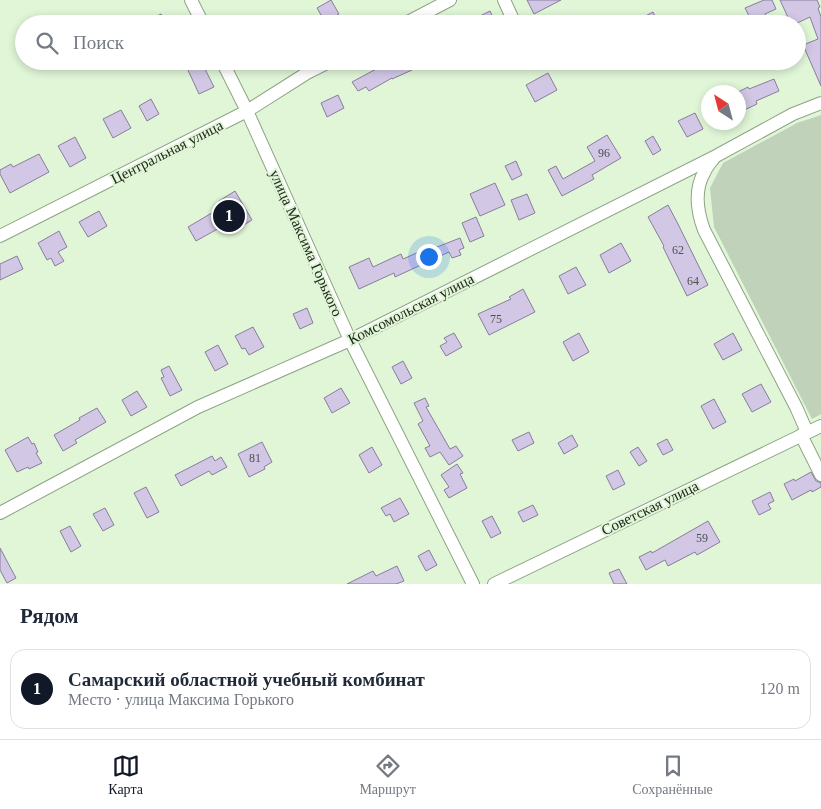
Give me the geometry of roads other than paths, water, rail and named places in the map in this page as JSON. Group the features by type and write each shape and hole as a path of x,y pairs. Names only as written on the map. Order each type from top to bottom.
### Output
{"street":[{"path":"191,0 198,15"},
{"path":"421,15 450,0"},
{"path":"504,0 512,15"},
{"name":"улица Максима Горького","path":"226,70 247,111 350,340 473,584"},
{"name":"Центральная улица","path":"0,236 247,111 313,70"},
{"name":"Комсомольская улица","path":"0,513 198,407 350,340 716,156 793,114 821,103"},
{"path":"716,156 705,170 700,186 698,206 700,218 704,230 796,407 804,434 821,475"},
{"name":"Советская улица","path":"494,584 821,426"}],"place":[{"name":"Самарский областной учебный комбинат","path":"229,216"}]}
